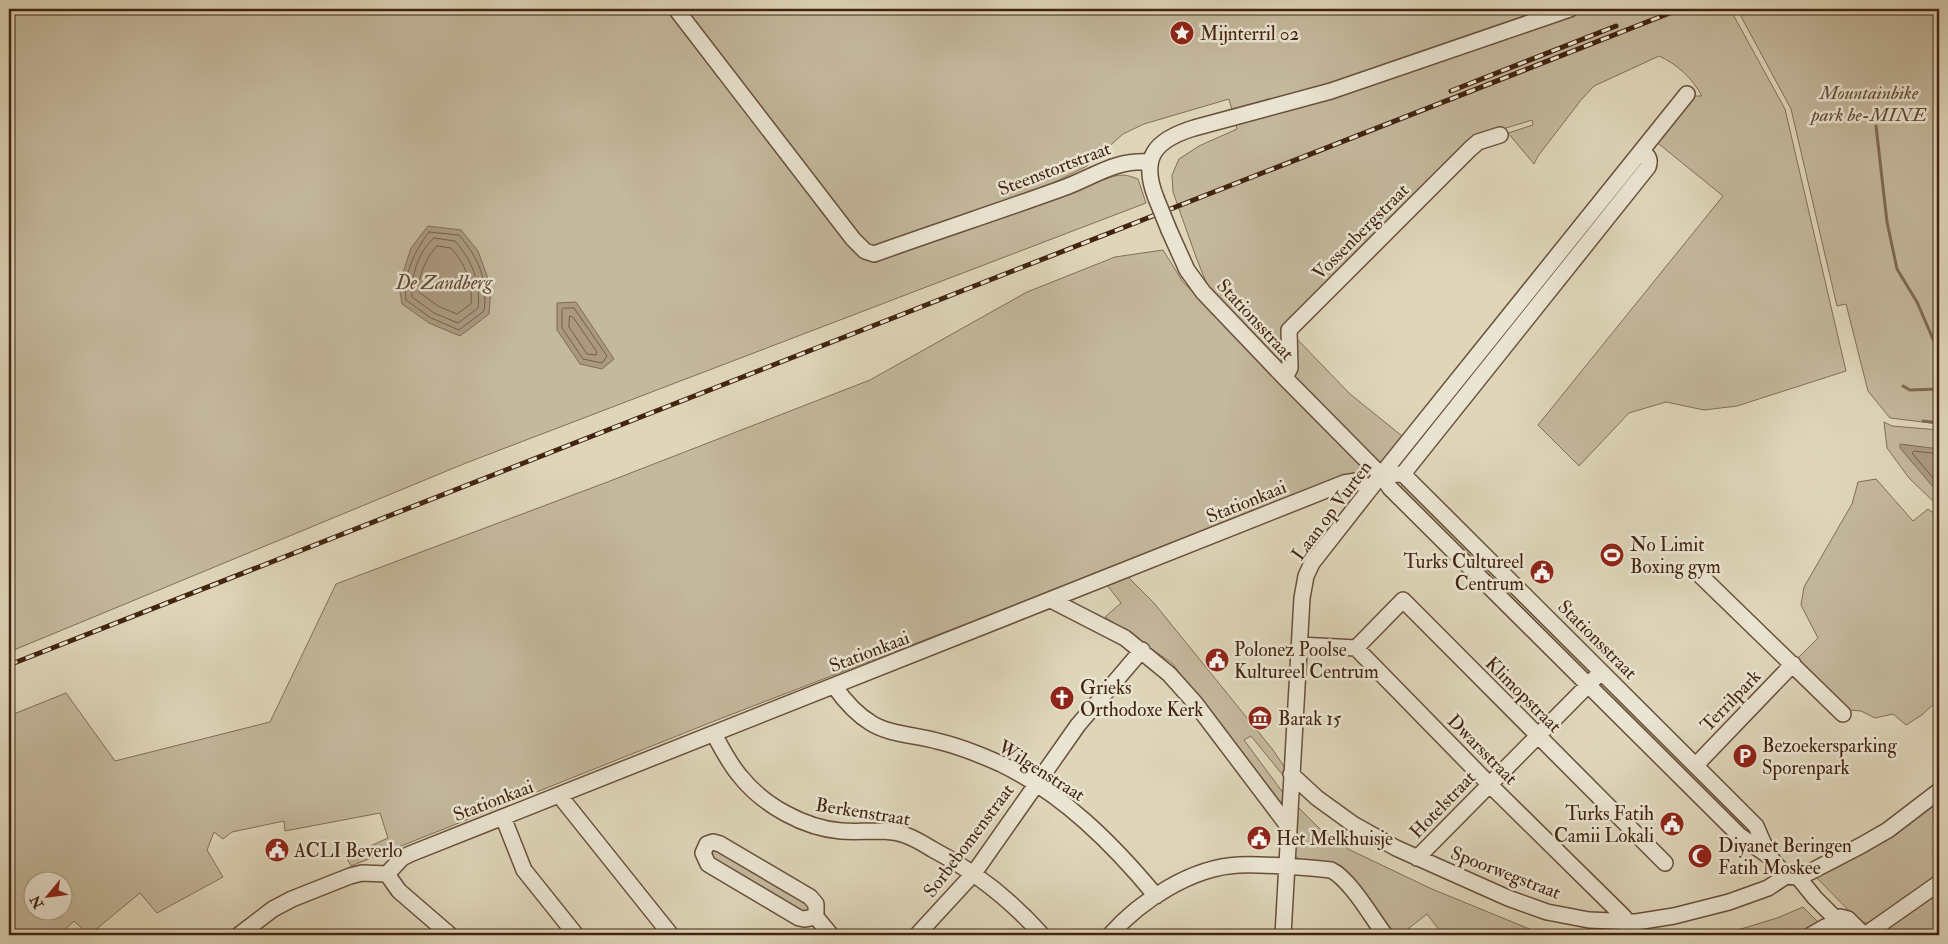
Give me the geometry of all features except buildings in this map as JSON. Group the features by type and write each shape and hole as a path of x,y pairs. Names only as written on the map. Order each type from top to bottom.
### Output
{"street":[{"name":"Steenstortstraat","path":"676,9 847,232 865,251 874,254 1067,186 1118,164 1132,161 1150,162"},
{"path":"1150,162 1155,150 1163,142 1180,132 1331,91 1570,9"},
{"name":"Laan op Vurten","path":"1403,474 1487,356 1570,252 1648,167 1649,158 1642,151 1687,94"},
{"name":"Vossenbergstraat","path":"1285,378 1290,368 1289,330 1470,149 1478,142 1500,135"},
{"name":"Stationsstraat","path":"1150,162 1149,177 1169,230 1184,265 1203,292 1285,378 1381,474 1390,488 1740,836 1769,856 1792,876 1815,898 1838,926"},
{"name":"Laan op Vurten","path":"1282,935 1288,866 1288,826 1302,598 1306,576 1312,563 1381,474 1487,356"},
{"path":"1381,474 1403,474"},
{"name":"Stationsstraat","path":"1403,474 1756,826 1769,856"},
{"name":"Stationkaai","path":"387,874 402,858 410,854 1344,483 1356,481 1371,488"},
{"path":"1701,576 1843,714"},
{"path":"1051,600 1125,638 1142,650 1183,687 1288,826"},
{"name":"Klimopstraat","path":"1356,648 1403,600 1665,863"},
{"path":"1299,645 1356,648"},
{"name":"Dwarsstraat","path":"1356,648 1489,784 1624,917"},
{"name":"Sorbebomenstraat","path":"917,935 974,873 1091,708 1142,650"},
{"name":"Terrilpark","path":"1696,765 1793,664"},
{"name":"Hotelstraat","path":"1417,858 1602,671"},
{"name":"Wilgenstraat","path":"834,686 844,700 872,724 972,752 1002,764 1036,784 1085,820 1136,871 1156,896"},
{"name":"Berkenstraat","path":"714,734 741,777 776,808 819,827 839,831 881,831 906,835 974,873 1025,917 1042,935"},
{"name":"Spoorwegstraat","path":"1292,774 1317,798 1353,824 1417,858 1508,898 1547,912 1589,920 1636,922 1674,916 1729,902 1768,888 1792,876 1822,866 1888,830 1939,791"},
{"path":"559,795 671,935"},
{"path":"503,817 524,870 576,935"},
{"path":"816,916 804,919 799,918 708,864 704,859 704,848 713,842 720,844 810,897 816,904 816,916 832,935"},
{"path":"1110,935 1134,911 1181,882 1215,870 1237,865 1288,866 1337,872 1385,935"},
{"path":"239,935 273,909 292,899 362,873 387,874 400,891 450,935"},
{"path":"1865,935 1939,883"},
{"name":"Stationsstraat","path":"1838,926 1840,916 1848,919 1865,935"},
{"path":"1811,935 1825,927 1838,926"}],"green space":[{"path":"9,9 1730,9 1785,109 1846,371 1737,406 1704,410 1666,402 1629,413 1579,466 1538,425 1723,196 1654,140 1690,96 1702,96 1684,72 1659,56 1594,86 1581,100 1538,156 1534,164 1508,133 1533,125 1532,120 1472,141 1281,328 1283,367 1210,292 1173,192 1172,175 1179,159 1199,146 1237,129 1229,99 1144,124 1123,134 1087,166 1049,185 1093,182 1120,175 1131,176 1138,179 1146,203 466,463 9,652"},
{"name":"Mountainbike park be-MINE","path":"1737,9 1939,9 1939,424 1890,418 1868,391 1846,304 1837,306 1791,109"},
{"path":"1163,250 1183,282 1368,469 1312,488 717,720 351,866 346,857 388,838 380,813 285,831 284,821 232,832 223,839 214,832 207,850 223,877 157,913 140,893 89,935 74,921 59,935 9,935 9,716 66,693 115,761 270,722 336,584 610,481 870,380 1027,292 1115,257"},
{"path":"1296,338 1350,394 1407,440 1381,465 1293,378"},
{"path":"1884,422 1892,426 1939,430 1939,507 1909,478 1887,448"},
{"path":"1876,479 1913,521 1928,509 1939,517 1939,699 1922,715 1906,725 1893,714 1875,718 1861,711 1848,710 1798,658 1818,638 1801,605 1804,587 1852,504 1858,482"},
{"path":"1403,484 1590,671 1586,674 1400,487"},
{"path":"1127,576 1154,603 1273,750 1285,768 1286,779 1251,736 1244,740 1284,794 1283,800 1279,803 1172,663 1105,617 1121,603 1107,585"},
{"path":"1603,683 1746,825 1742,829 1599,688"},
{"path":"1939,798 1939,878 1870,923 1861,923 1814,875"},
{"path":"1295,804 1320,829 1350,850 1432,889 1544,935 1443,935 1427,914 1400,935 1396,935 1342,866 1299,859 1295,855"},
{"path":"713,846 812,907 806,916 712,862 707,850"},
{"path":"1939,892 1939,935 1880,935 1881,932"},
{"path":"1803,907 1820,924 1803,935 1762,935 1758,929 1749,935 1721,935 1777,918"}],"water":[{"name":"De Zandberg","path":"428,226 461,230 478,251 491,287 489,314 460,336 429,323 402,304 399,285 411,248"},
{"path":"576,302 614,359 602,369 580,364 557,330 557,303"},
{"path":"1900,444 1939,449 1939,490 1935,489 1900,448"}],"waterway":[{"path":"1876,126 1887,222 1897,269 1917,302 1936,346 1939,347"},
{"path":"1903,386 1910,390 1939,389"},
{"path":"1923,421 1939,423"}],"railway":[{"path":"9,665 1680,9"},
{"path":"1451,91 1616,26"}],"place":[{"name":"Mijnterril 02","path":"1182,33"},
{"name":"No Limit Boxing gym","path":"1612,555"},
{"name":"Turks Cultureel Centrum","path":"1542,572"},
{"name":"Polonez Poolse Kultureel Centrum","path":"1217,660"},
{"name":"Grieks Orthodoxe Kerk","path":"1062,698"},
{"name":"Barak 15","path":"1260,718"},
{"name":"Bezoekersparking Sporenpark","path":"1745,756"},
{"name":"Turks Fatih Camii Lokali","path":"1672,824"},
{"name":"Het Melkhuisje","path":"1259,838"},
{"name":"ACLI Beverlo","path":"277,850"},
{"name":"Diyanet Beringen Fatih Moskee","path":"1700,856"}]}
